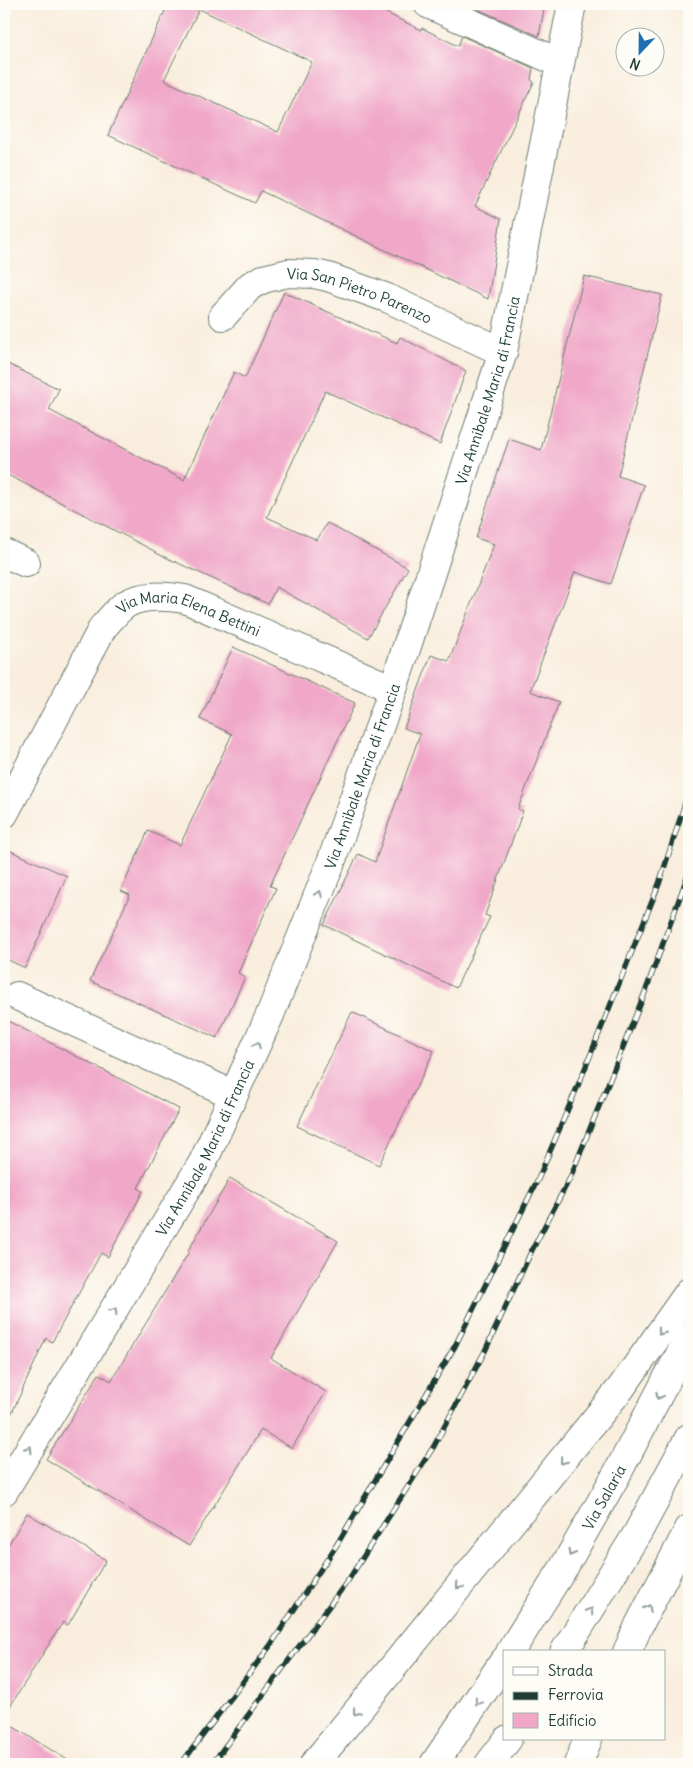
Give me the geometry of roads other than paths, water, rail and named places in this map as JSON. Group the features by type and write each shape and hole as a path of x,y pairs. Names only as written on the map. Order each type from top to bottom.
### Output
{"street":[{"path":"428,4 560,63"},
{"name":"Via Annibale Maria di Francia","path":"7,1480 203,1162 270,1015 330,865 393,688 503,352 572,4"},
{"name":"Via San Pietro Parenzo","path":"223,316 250,286 263,279 288,273 314,274 328,277 387,298 423,313 503,352"},
{"name":"Via Maria Elena Bettini","path":"4,814 103,628 114,614 126,604 141,598 171,596 185,599 393,688"},
{"path":"17,996 234,1095"},
{"path":"314,1764 609,1403 689,1292"},
{"name":"Via Salaria","path":"511,1650 564,1567 618,1472 689,1337"},
{"path":"565,1650 638,1532 689,1438"},
{"path":"628,1650 639,1624 687,1539"},
{"path":"434,1764 503,1662"},
{"path":"490,1764 507,1740"},
{"path":"578,1764 588,1740"}],"railway":[{"path":"181,1764 270,1646 336,1546 455,1346 539,1177 582,1076 659,884 689,791"},
{"path":"212,1764 349,1579 434,1446 485,1351 532,1250 570,1178 646,990 689,872"}]}
